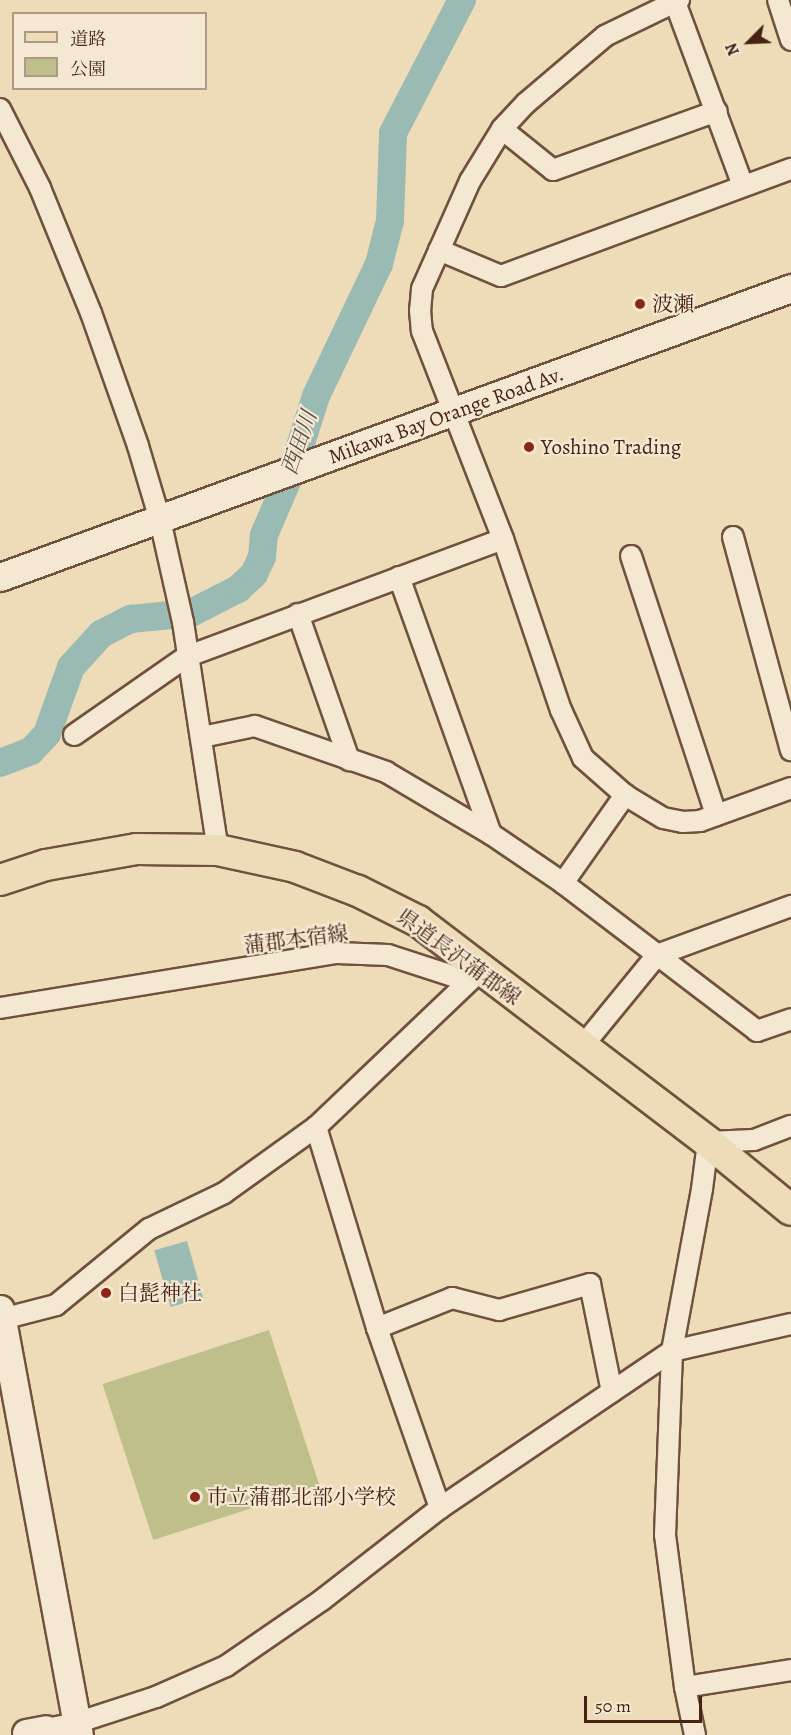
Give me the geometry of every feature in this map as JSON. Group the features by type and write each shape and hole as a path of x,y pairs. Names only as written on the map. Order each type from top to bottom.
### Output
{"main road":[{"name":"県道長沢蒲郡線","path":"0,880 46,865 137,849 218,850 295,867 358,891 418,921 581,1048 708,1142 791,1210"}],"street":[{"path":"778,0 791,40"},
{"path":"743,186 677,1 605,36 526,103 502,129 470,181 422,289 420,310 422,331 503,539 577,750 591,767 625,795 663,818 683,822 700,821 791,788"},
{"path":"0,109 40,188 91,313 138,446 160,520 183,622 186,657 202,737 218,850"},
{"path":"502,129 553,170 717,111"},
{"path":"439,250 501,276 791,169"},
{"name":"Mikawa Bay Orange Road Av.","path":"0,577 791,288"},
{"path":"733,537 791,750"},
{"path":"74,735 186,657 503,539"},
{"path":"632,556 716,815"},
{"path":"399,577 491,834"},
{"path":"298,615 349,760"},
{"path":"202,737 255,726 386,772 491,834 562,883 757,1030 791,1019"},
{"path":"562,883 625,795"},
{"path":"581,1048 657,955 791,906"},
{"name":"蒲郡本宿線","path":"0,1008 121,988 150,986 337,954 388,956 453,976 482,969"},
{"path":"78,1729 1,1314 56,1305 149,1229 224,1193 316,1127 482,969"},
{"path":"695,1735 685,1687 665,1535 672,1351 702,1189 708,1142 754,1140 791,1126"},
{"path":"316,1127 377,1328 440,1509"},
{"path":"377,1328 452,1298 499,1310 590,1284 612,1392"},
{"path":"31,1732 78,1729 226,1666 322,1600 440,1509 672,1351 791,1324"},
{"path":"685,1687 791,1670"}],"green space":[{"path":"269,1330 320,1486 153,1540 103,1384"}],"water":[{"path":"187,1241 203,1298 171,1307 154,1250"}],"waterway":[{"name":"西田川","path":"0,763 31,751 47,734 71,667 101,634 131,619 191,613 238,589 254,574 262,557 264,535 294,465 316,396 379,264 390,221 393,133 462,0"}],"place":[{"name":"波瀬","path":"640,304"},
{"name":"Yoshino Trading","path":"529,447"},
{"name":"白髭神社","path":"106,1293"},
{"name":"市立蒲郡北部小学校","path":"195,1497"}]}
